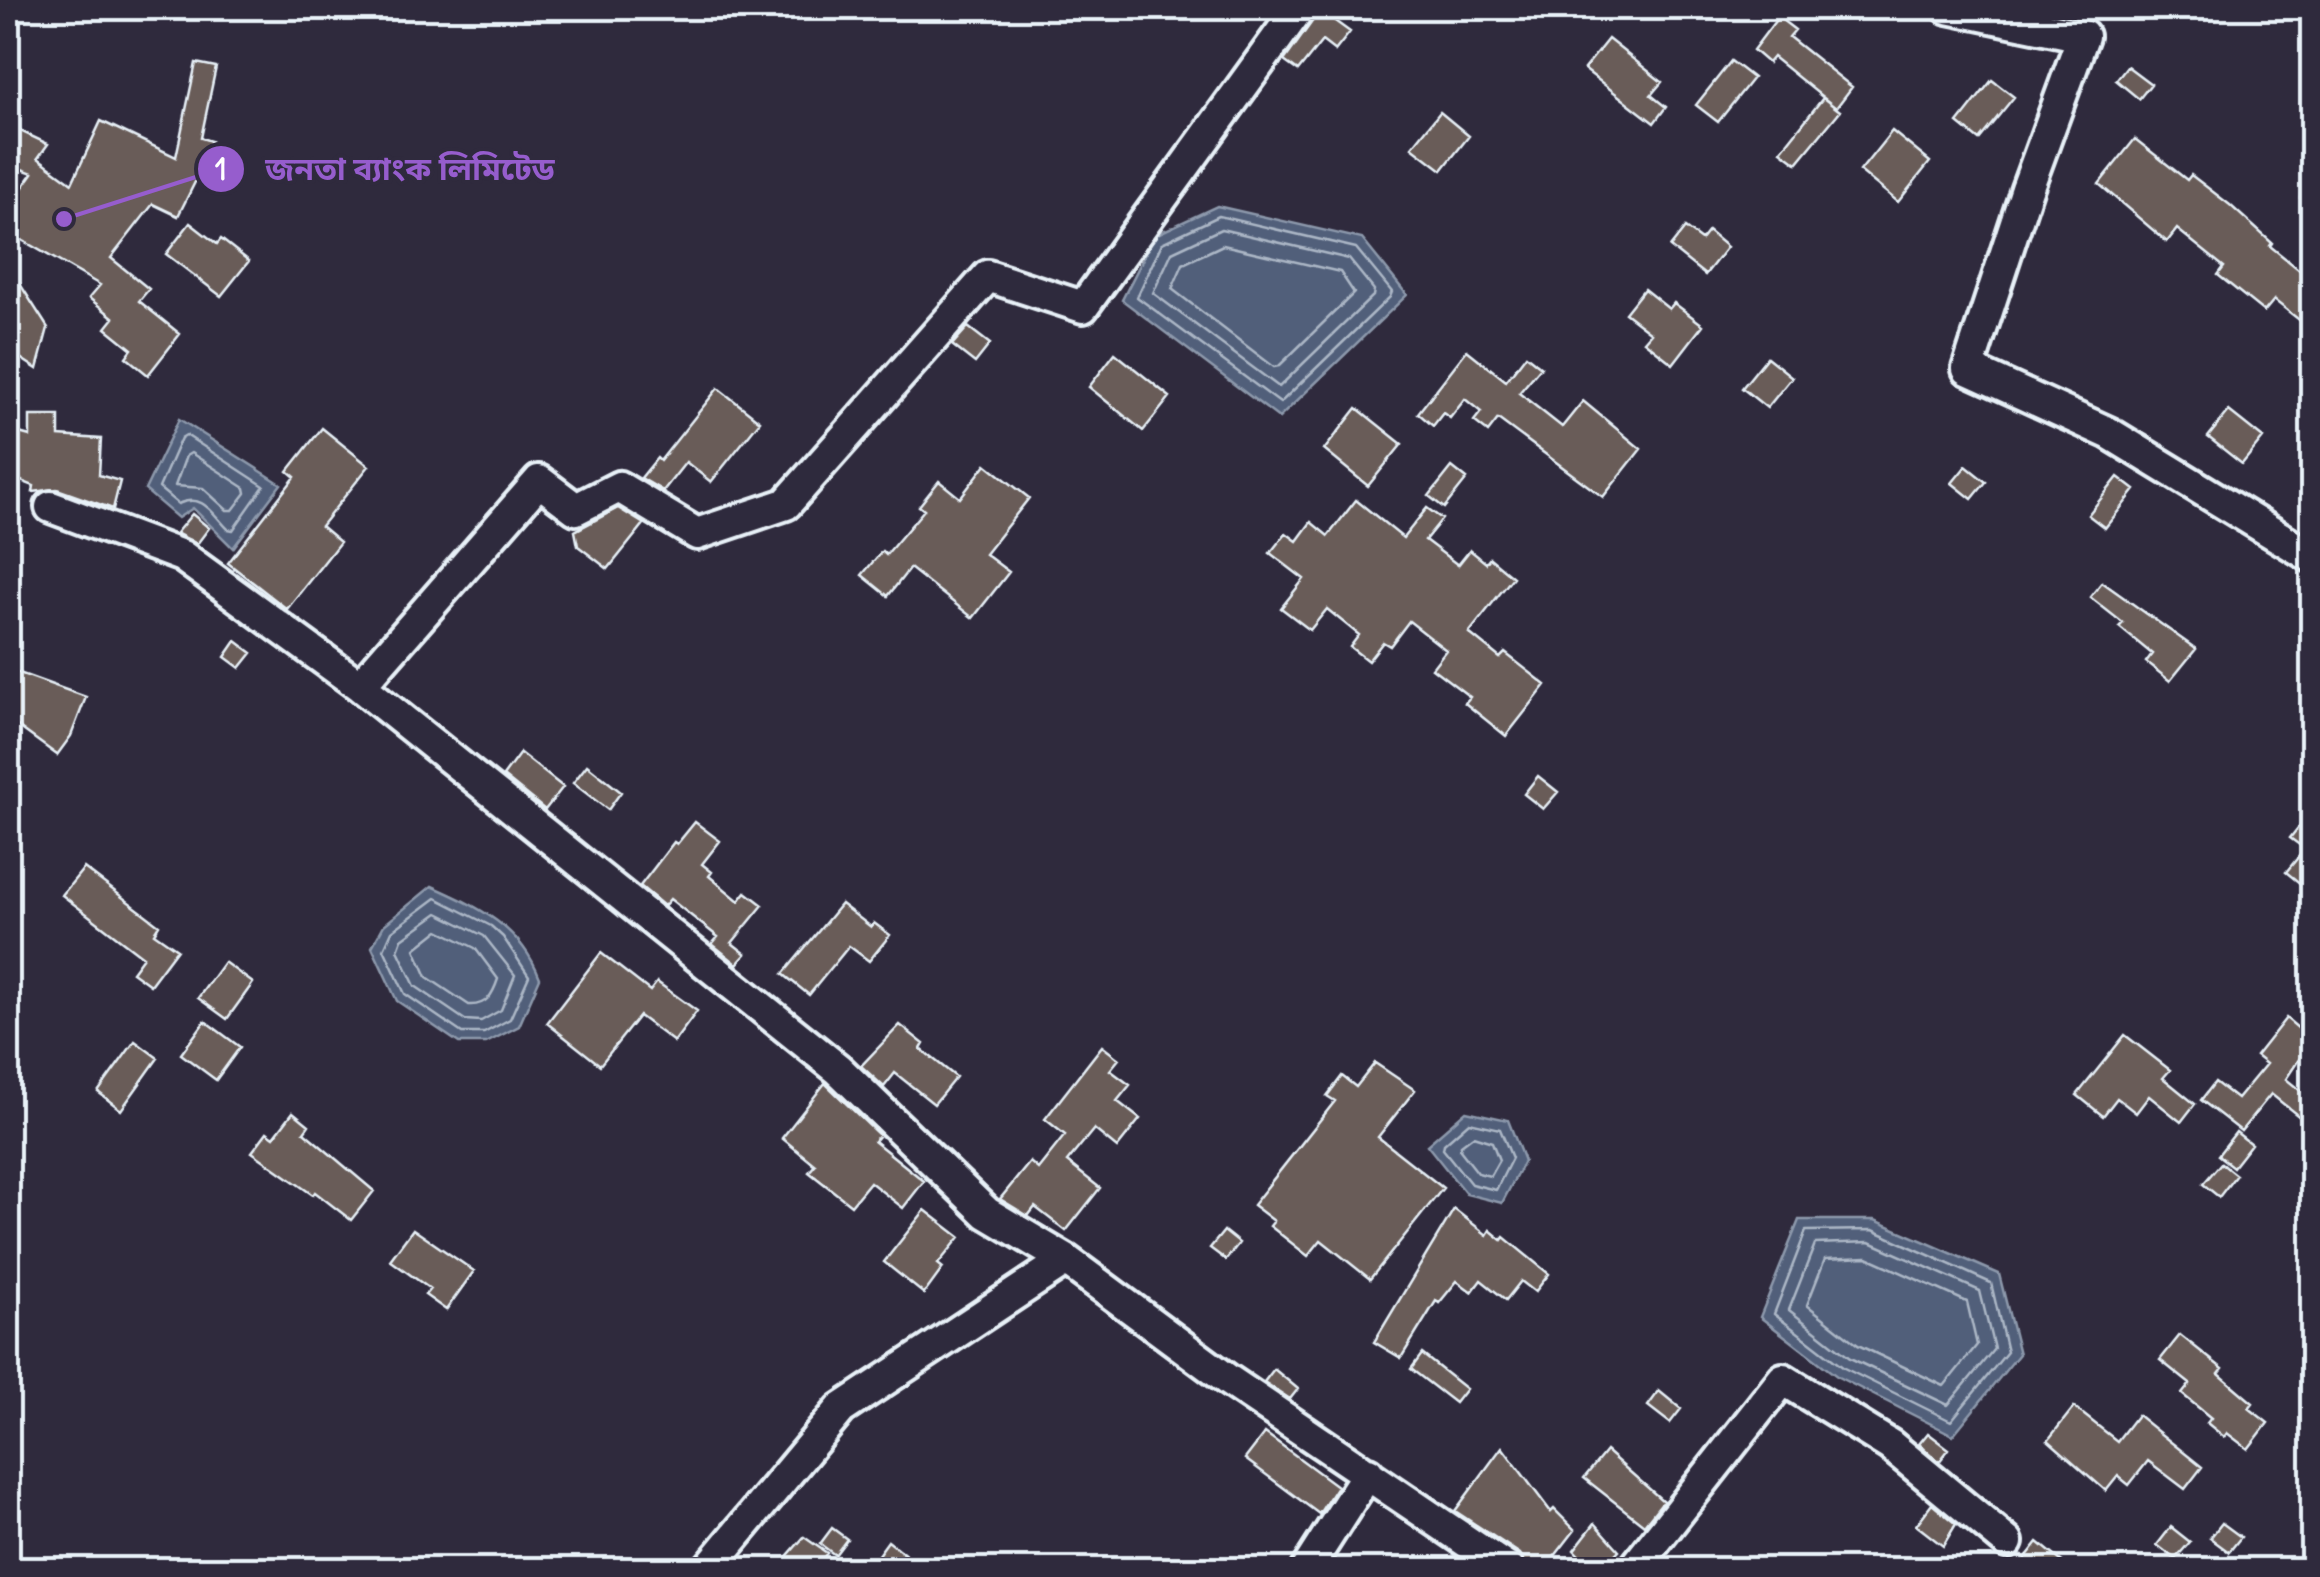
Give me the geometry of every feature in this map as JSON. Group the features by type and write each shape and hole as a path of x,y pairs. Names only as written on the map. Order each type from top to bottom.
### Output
{"street":[{"path":"360,686 539,480 576,509 619,487 696,534 786,504 988,276 1083,307 1299,8"},
{"path":"1948,8 2083,36 1968,369 2109,433 2312,557"},
{"path":"51,507 182,556 360,686 838,1069 987,1213 1066,1260 1228,1380 1509,1570"},
{"path":"706,1570 841,1409 1066,1260"},
{"path":"1633,1570 1783,1379 1890,1445 2007,1542"},
{"path":"1306,1570 1368,1474"}],"water":[{"path":"2312,133 2312,207 2300,198"},
{"path":"1217,206 1362,239 1407,295 1279,418 1122,300 1155,235"},
{"path":"179,419 281,484 233,548 193,508 178,518 145,490"},
{"path":"432,886 482,911 510,932 532,960 540,978 519,1026 486,1043 459,1043 397,1001 372,947 384,925"},
{"path":"1466,1111 1508,1120 1524,1161 1502,1203 1466,1194 1427,1145"},
{"path":"1799,1220 1875,1220 1999,1274 2019,1354 1953,1435 1838,1377 1760,1317"}],"building":[{"path":"1317,8 1350,32 1335,51 1322,41 1298,71 1284,61 1314,19"},
{"path":"1778,17 1795,30 1789,37 1852,87 1836,108 1773,57 1768,63 1753,50"},
{"path":"1608,39 1662,82 1651,95 1666,107 1654,123 1584,69"},
{"path":"1731,61 1753,78 1718,122 1696,105"},
{"path":"196,63 216,67 201,138 211,141 204,164 178,216 153,204 111,258 149,289 139,301 180,334 148,375 126,357 132,349 106,328 114,318 89,298 100,285 8,232 8,208 33,173 8,164 8,144 14,128 48,144 38,158 72,183 101,121 176,157"},
{"path":"2127,66 2151,84 2139,99 2116,80"},
{"path":"1992,80 2014,97 1979,140 1958,123"},
{"path":"1823,98 1840,111 1797,163 1781,151"},
{"path":"1440,112 1469,136 1442,170 1412,147"},
{"path":"1892,131 1930,162 1898,202 1860,171"},
{"path":"2135,139 2187,180 2191,175 2230,205 2272,243 2270,246 2312,280 2312,330 2274,300 2264,312 2218,275 2224,267 2177,229 2167,242 2099,184"},
{"path":"190,223 217,244 221,239 249,261 221,296 166,254"},
{"path":"1685,228 1701,240 1708,231 1727,247 1705,275 1670,247"},
{"path":"20,284 48,328 37,369 8,350 8,307"},
{"path":"1644,289 1669,309 1674,303 1703,325 1673,364 1644,341 1651,333 1625,313"},
{"path":"968,327 990,344 975,363 952,345"},
{"path":"1467,350 1506,381 1526,355 1541,367 1519,393 1562,427 1583,401 1641,449 1603,497 1498,419 1488,432 1474,421 1481,412 1465,399 1450,418 1443,413 1433,426 1418,413"},
{"path":"1115,353 1170,397 1143,431 1089,387"},
{"path":"1767,357 1792,377 1767,408 1742,388"},
{"path":"718,388 760,421 711,482 686,462 663,491 641,478 657,458 660,461"},
{"path":"1357,408 1402,444 1368,486 1324,450"},
{"path":"2229,411 2263,438 2242,464 2208,437"},
{"path":"30,416 59,416 59,436 101,439 99,475 120,481 113,509 57,489 33,492 34,486 8,476 8,430 30,436"},
{"path":"322,428 369,466 321,526 340,542 287,609 228,563 295,477 288,471"},
{"path":"986,464 1029,498 985,554 1009,572 973,618 910,568 888,596 862,575 882,551 886,555 924,510 919,506 939,481 960,498"},
{"path":"1966,466 1986,482 1972,499 1952,483"},
{"path":"1452,467 1467,479 1444,508 1429,496"},
{"path":"2118,477 2135,490 2105,528 2088,515"},
{"path":"1356,500 1403,538 1427,508 1442,519 1425,540 1458,565 1470,550 1486,563 1490,558 1513,577 1469,633 1500,658 1505,653 1546,685 1506,736 1465,703 1470,697 1432,668 1446,650 1409,621 1390,646 1383,642 1368,661 1350,647 1359,635 1327,609 1310,630 1281,608 1304,579 1270,553 1286,533 1297,541 1311,522 1328,536"},
{"path":"618,508 644,524 608,569 578,546 575,531"},
{"path":"192,514 209,528 197,544 176,533"},
{"path":"2102,582 2196,649 2170,681 2146,662 2152,654 2119,627 2123,623 2090,597"},
{"path":"236,641 252,653 240,668 225,657"},
{"path":"8,669 86,697 71,736 57,755 8,719"},
{"path":"520,753 563,787 545,810 503,776"},
{"path":"587,765 621,792 608,810 573,783"},
{"path":"1538,776 1558,792 1543,809 1524,794"},
{"path":"2312,810 2312,893 2286,872 2305,849 2290,838"},
{"path":"695,822 720,841 702,864 712,872 709,876 739,901 746,892 763,905 732,943 746,954 737,964 712,944 718,937 670,899 664,906 640,886"},
{"path":"84,868 159,925 154,933 177,949 150,985 132,972 143,957 62,895"},
{"path":"841,904 871,927 874,923 890,935 869,961 849,946 809,995 783,974"},
{"path":"601,953 650,991 657,982 697,1011 674,1042 639,1016 600,1065 547,1023"},
{"path":"224,962 253,983 227,1019 198,998"},
{"path":"2286,1018 2312,1040 2286,1079 2312,1100 2312,1127 2271,1094 2241,1131 2201,1100 2215,1082 2237,1099 2266,1064 2256,1056"},
{"path":"205,1021 240,1047 216,1080 181,1054"},
{"path":"900,1025 924,1044 921,1049 956,1077 934,1104 895,1073 884,1087 861,1066"},
{"path":"2125,1035 2170,1070 2163,1078 2195,1104 2181,1122 2149,1096 2136,1113 2117,1098 2103,1116 2077,1095"},
{"path":"135,1041 158,1058 121,1110 98,1092"},
{"path":"1102,1046 1119,1059 1110,1070 1130,1085 1117,1101 1140,1119 1117,1148 1094,1129 1067,1162 1100,1188 1066,1231 1035,1207 1028,1216 1000,1199 1030,1162 1038,1169 1065,1135 1045,1119"},
{"path":"1375,1063 1415,1090 1378,1137 1443,1188 1370,1279 1321,1240 1308,1256 1270,1226 1274,1221 1253,1205 1335,1101 1327,1096 1342,1076 1356,1087"},
{"path":"825,1083 879,1135 874,1141 924,1181 903,1208 870,1182 851,1205 809,1172 815,1165 782,1138"},
{"path":"293,1112 309,1125 304,1132 374,1191 351,1220 252,1152 267,1132 274,1137"},
{"path":"2236,1132 2251,1144 2233,1167 2218,1155"},
{"path":"2221,1163 2236,1175 2219,1197 2203,1184"},
{"path":"1454,1209 1487,1235 1490,1230 1502,1240 1504,1237 1549,1274 1535,1292 1521,1281 1506,1300 1481,1280 1472,1292 1457,1281 1439,1303 1436,1301 1401,1358 1374,1342"},
{"path":"925,1210 960,1237 938,1264 943,1268 924,1294 884,1262"},
{"path":"413,1229 474,1271 446,1310 425,1295 430,1289 390,1260"},
{"path":"1224,1231 1239,1243 1226,1260 1210,1248"},
{"path":"2180,1335 2223,1369 2219,1374 2253,1403 2249,1408 2268,1423 2248,1449 2207,1423 2211,1418 2182,1394 2190,1384 2160,1360"},
{"path":"1422,1354 1466,1389 1455,1403 1411,1369"},
{"path":"1274,1369 1298,1389 1290,1399 1264,1382"},
{"path":"1659,1391 1681,1409 1670,1423 1648,1406"},
{"path":"2074,1407 2117,1441 2137,1415 2202,1467 2185,1489 2148,1461 2129,1485 2118,1476 2106,1491 2048,1440"},
{"path":"1265,1433 1337,1486 1319,1514 1245,1459"},
{"path":"1928,1433 1949,1449 1939,1462 1919,1444"},
{"path":"1502,1447 1551,1512 1554,1509 1575,1530 1544,1570 1530,1570 1520,1554 1455,1511"},
{"path":"1606,1451 1663,1501 1644,1525 1584,1478"},
{"path":"1932,1504 1956,1524 1943,1546 1916,1525"},
{"path":"1595,1523 1619,1550 1600,1570 1593,1570 1574,1550"},
{"path":"2222,1523 2241,1537 2229,1552 2210,1538"},
{"path":"2171,1527 2190,1542 2175,1559 2157,1545"},
{"path":"832,1528 847,1539 835,1555 820,1544"},
{"path":"804,1537 827,1553 819,1564 826,1570 780,1570 783,1561"},
{"path":"888,1541 925,1570 867,1570"},
{"path":"2038,1542 2072,1570 2016,1570"}],"place":[{"name":"জনতা ব্যাংক লিমিটেড","path":"64,219"}]}
